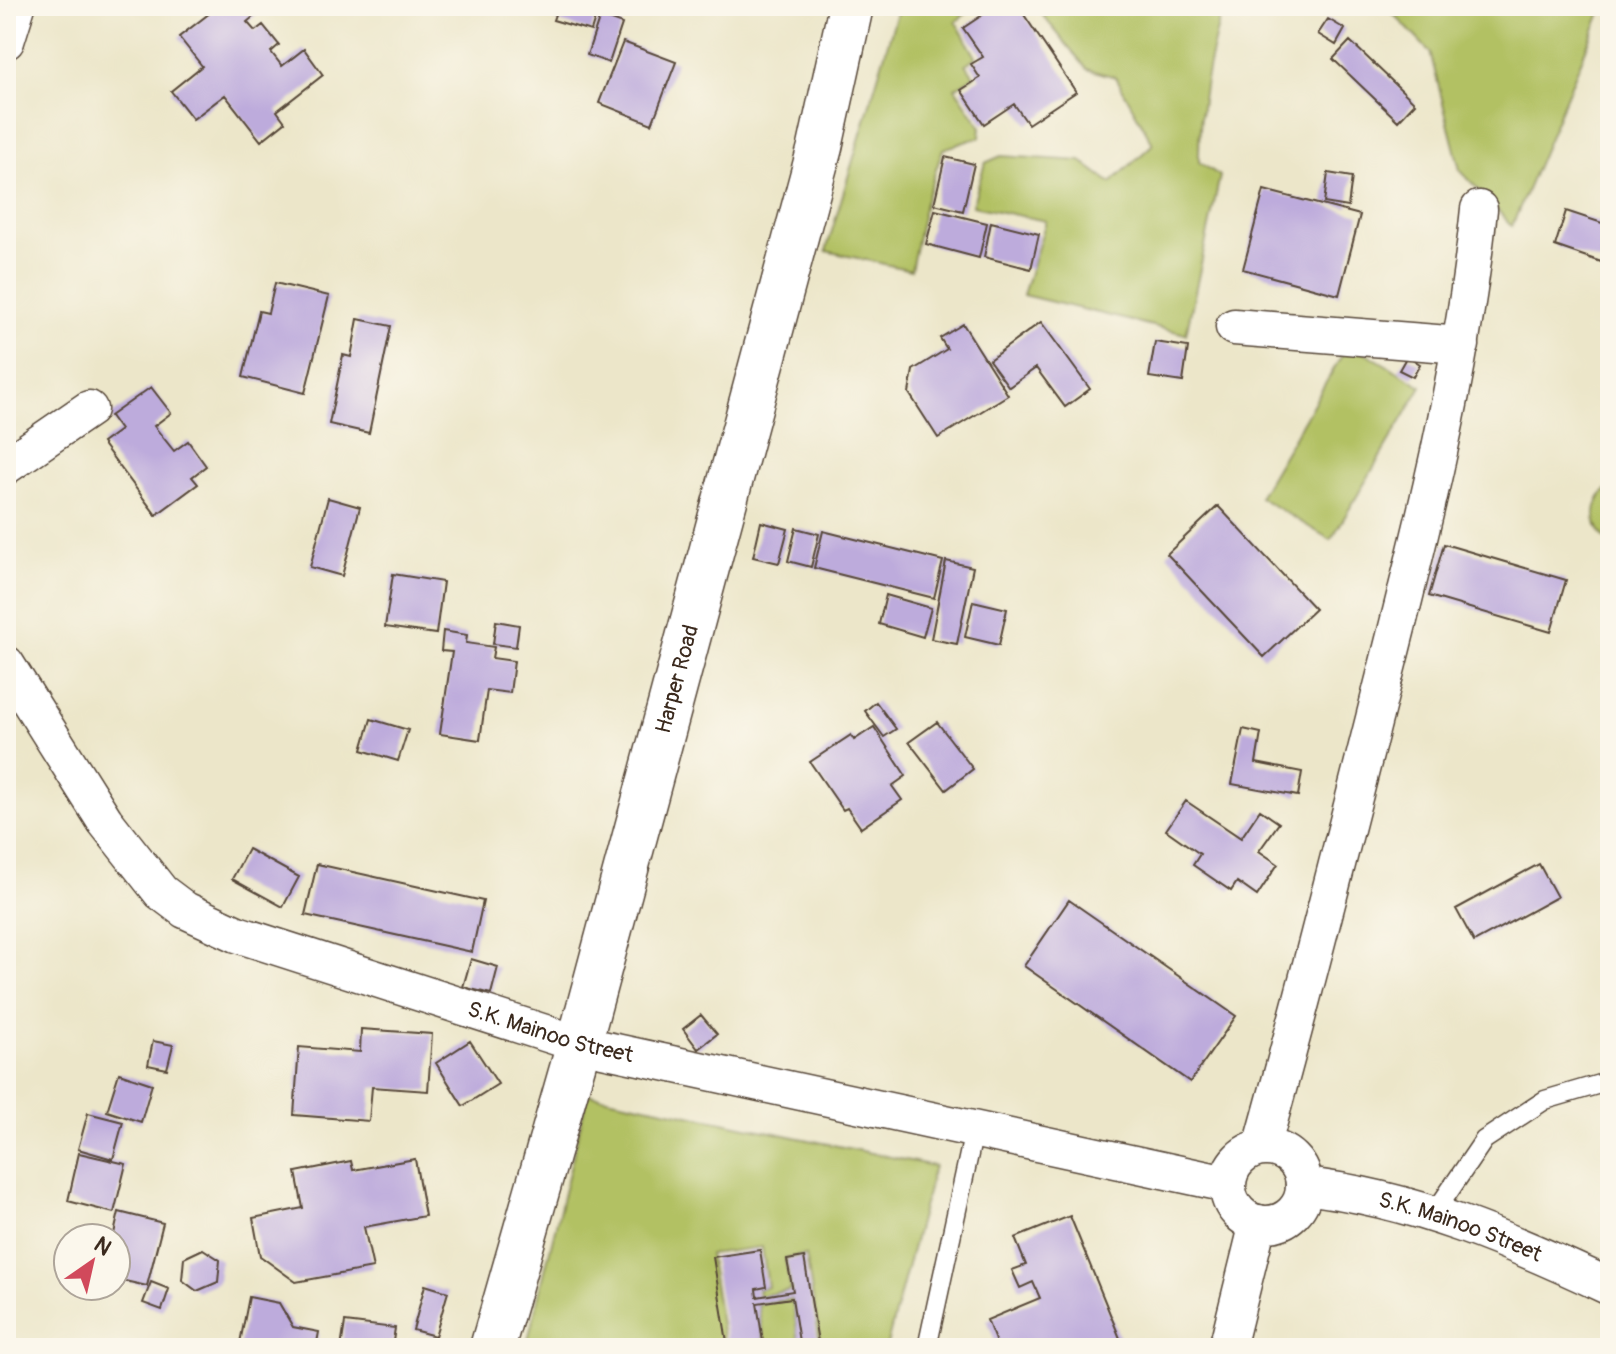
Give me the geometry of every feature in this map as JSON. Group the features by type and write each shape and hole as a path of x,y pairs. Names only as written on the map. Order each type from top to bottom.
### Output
{"main road":[{"name":"Harper Road","path":"492,1348 579,1044 820,147 851,6"}],"street":[{"path":"6,41 17,6"},
{"path":"1262,1147 1443,440 1461,345 1479,209"},
{"path":"1234,327 1461,345"},
{"path":"6,466 89,409"},
{"name":"S.K. Mainoo Street","path":"6,664 105,821 161,892 185,910 237,934 579,1044 1227,1184"},
{"path":"1262,1147 1291,1156 1300,1168 1304,1186 1295,1211 1284,1220 1258,1223 1240,1215 1231,1203 1227,1184 1236,1161 1247,1151 1262,1147"},
{"name":"S.K. Mainoo Street","path":"1304,1186 1350,1191 1489,1232 1610,1287"},
{"path":"1227,1348 1258,1223"}],"lane":[{"path":"1433,1215 1484,1140 1545,1100 1610,1081"},
{"path":"927,1348 974,1131"}],"green space":[{"path":"899,6 975,6 956,22 976,57 966,64 974,76 955,88 981,127 980,137 943,149 925,202 911,270 826,251"},
{"path":"1035,6 1223,6 1205,84 1199,142 1199,162 1220,176 1186,334 1023,295 1046,221 972,206 985,163 1001,156 1081,161 1111,183 1153,144 1116,77 1087,69"},
{"path":"1386,6 1604,6 1512,226 1460,170 1430,52"},
{"path":"1349,343 1422,386 1331,540 1259,497"},
{"path":"1610,487 1610,543 1599,530 1595,515 1598,500"},
{"path":"588,1094 934,1166 886,1348 821,1348 806,1255 785,1258 791,1290 759,1296 758,1289 768,1287 762,1247 709,1254 725,1348 526,1348"},
{"path":"792,1299 800,1348 765,1348 758,1304"}],"building":[{"path":"219,6 266,6 247,22 255,31 263,25 279,45 271,52 282,66 304,49 323,75 277,111 285,122 261,141 225,95 193,119 171,91 202,66 179,37"},
{"path":"558,6 599,6 591,31 553,20"},
{"path":"996,6 1018,6 1076,92 1028,124 1014,104 984,124 961,90 980,78 971,64 983,57 963,28"},
{"path":"600,16 622,24 609,63 587,55"},
{"path":"1328,19 1345,29 1336,45 1318,34"},
{"path":"1350,41 1415,103 1398,121 1333,59"},
{"path":"623,42 676,62 652,124 599,103"},
{"path":"945,157 974,164 963,211 934,204"},
{"path":"1328,173 1352,177 1348,207 1324,203"},
{"path":"1264,190 1360,215 1339,295 1243,269"},
{"path":"935,210 987,223 979,258 926,244"},
{"path":"1610,210 1610,265 1555,246 1566,211 1605,224"},
{"path":"991,222 1039,234 1031,269 984,257"},
{"path":"275,283 329,296 305,393 243,377 259,311 268,313"},
{"path":"358,319 391,326 369,433 329,424 343,355 351,357"},
{"path":"1041,322 1090,389 1065,407 1036,368 1009,387 989,360"},
{"path":"963,324 1008,395 938,438 909,393 913,370 947,349 940,338"},
{"path":"1155,342 1188,347 1183,382 1149,377"},
{"path":"1407,356 1420,364 1413,377 1399,370"},
{"path":"151,387 171,413 154,426 174,451 188,441 206,466 192,477 198,484 156,515 102,443 120,430 110,416"},
{"path":"328,498 360,507 342,576 310,567"},
{"path":"1218,506 1315,609 1264,657 1167,554"},
{"path":"761,522 788,529 779,563 753,557"},
{"path":"796,528 819,534 811,567 788,561"},
{"path":"823,531 943,561 934,598 814,568"},
{"path":"1444,544 1566,580 1551,632 1429,596"},
{"path":"946,561 973,567 957,644 931,639"},
{"path":"393,574 443,582 436,634 385,627"},
{"path":"886,595 931,608 923,637 879,624"},
{"path":"973,601 1007,609 999,645 965,637"},
{"path":"496,621 519,625 516,647 493,644"},
{"path":"443,631 467,635 466,643 494,647 492,658 514,661 510,693 487,690 480,740 440,734 452,652 441,651"},
{"path":"876,702 896,729 884,737 865,711"},
{"path":"371,719 408,730 398,761 362,750"},
{"path":"937,722 973,769 946,790 909,742"},
{"path":"874,727 906,776 892,786 902,800 861,828 847,808 843,810 810,762 851,735 854,740"},
{"path":"1243,729 1261,733 1256,763 1302,772 1298,796 1232,784"},
{"path":"1186,801 1241,838 1260,810 1279,823 1259,851 1278,864 1257,896 1237,882 1231,891 1193,865 1200,854 1166,830"},
{"path":"248,849 299,877 283,907 232,879"},
{"path":"317,864 483,901 472,952 305,915"},
{"path":"1539,864 1557,897 1474,942 1456,909"},
{"path":"1069,900 1236,1016 1190,1082 1024,966"},
{"path":"471,959 498,967 491,994 463,987"},
{"path":"701,1015 717,1034 698,1049 683,1029"},
{"path":"361,1029 432,1034 428,1091 372,1087 369,1121 294,1115 299,1047 360,1052"},
{"path":"153,1041 173,1045 167,1069 148,1065"},
{"path":"470,1041 498,1084 463,1106 436,1063"},
{"path":"119,1073 152,1084 141,1122 107,1111"},
{"path":"88,1113 123,1122 113,1159 78,1149"},
{"path":"79,1153 126,1164 114,1213 68,1201"},
{"path":"415,1159 425,1216 364,1227 373,1268 296,1282 260,1256 253,1218 303,1208 296,1172 351,1161 353,1170"},
{"path":"119,1212 163,1223 147,1286 132,1283 132,1222 117,1222"},
{"path":"1070,1216 1124,1348 998,1348 987,1320 1040,1298 1033,1282 1020,1288 1012,1270 1026,1265 1015,1238"},
{"path":"203,1249 220,1260 218,1282 197,1291 182,1280 184,1258"},
{"path":"760,1250 766,1287 756,1289 757,1297 793,1291 787,1260 804,1257 819,1348 800,1348 792,1298 757,1303 764,1348 728,1348 713,1257"},
{"path":"151,1282 169,1289 162,1310 143,1303"},
{"path":"425,1285 448,1292 435,1336 413,1330"},
{"path":"249,1297 279,1303 293,1327 319,1332 316,1348 239,1348"},
{"path":"345,1322 395,1328 392,1348 341,1348"}]}
